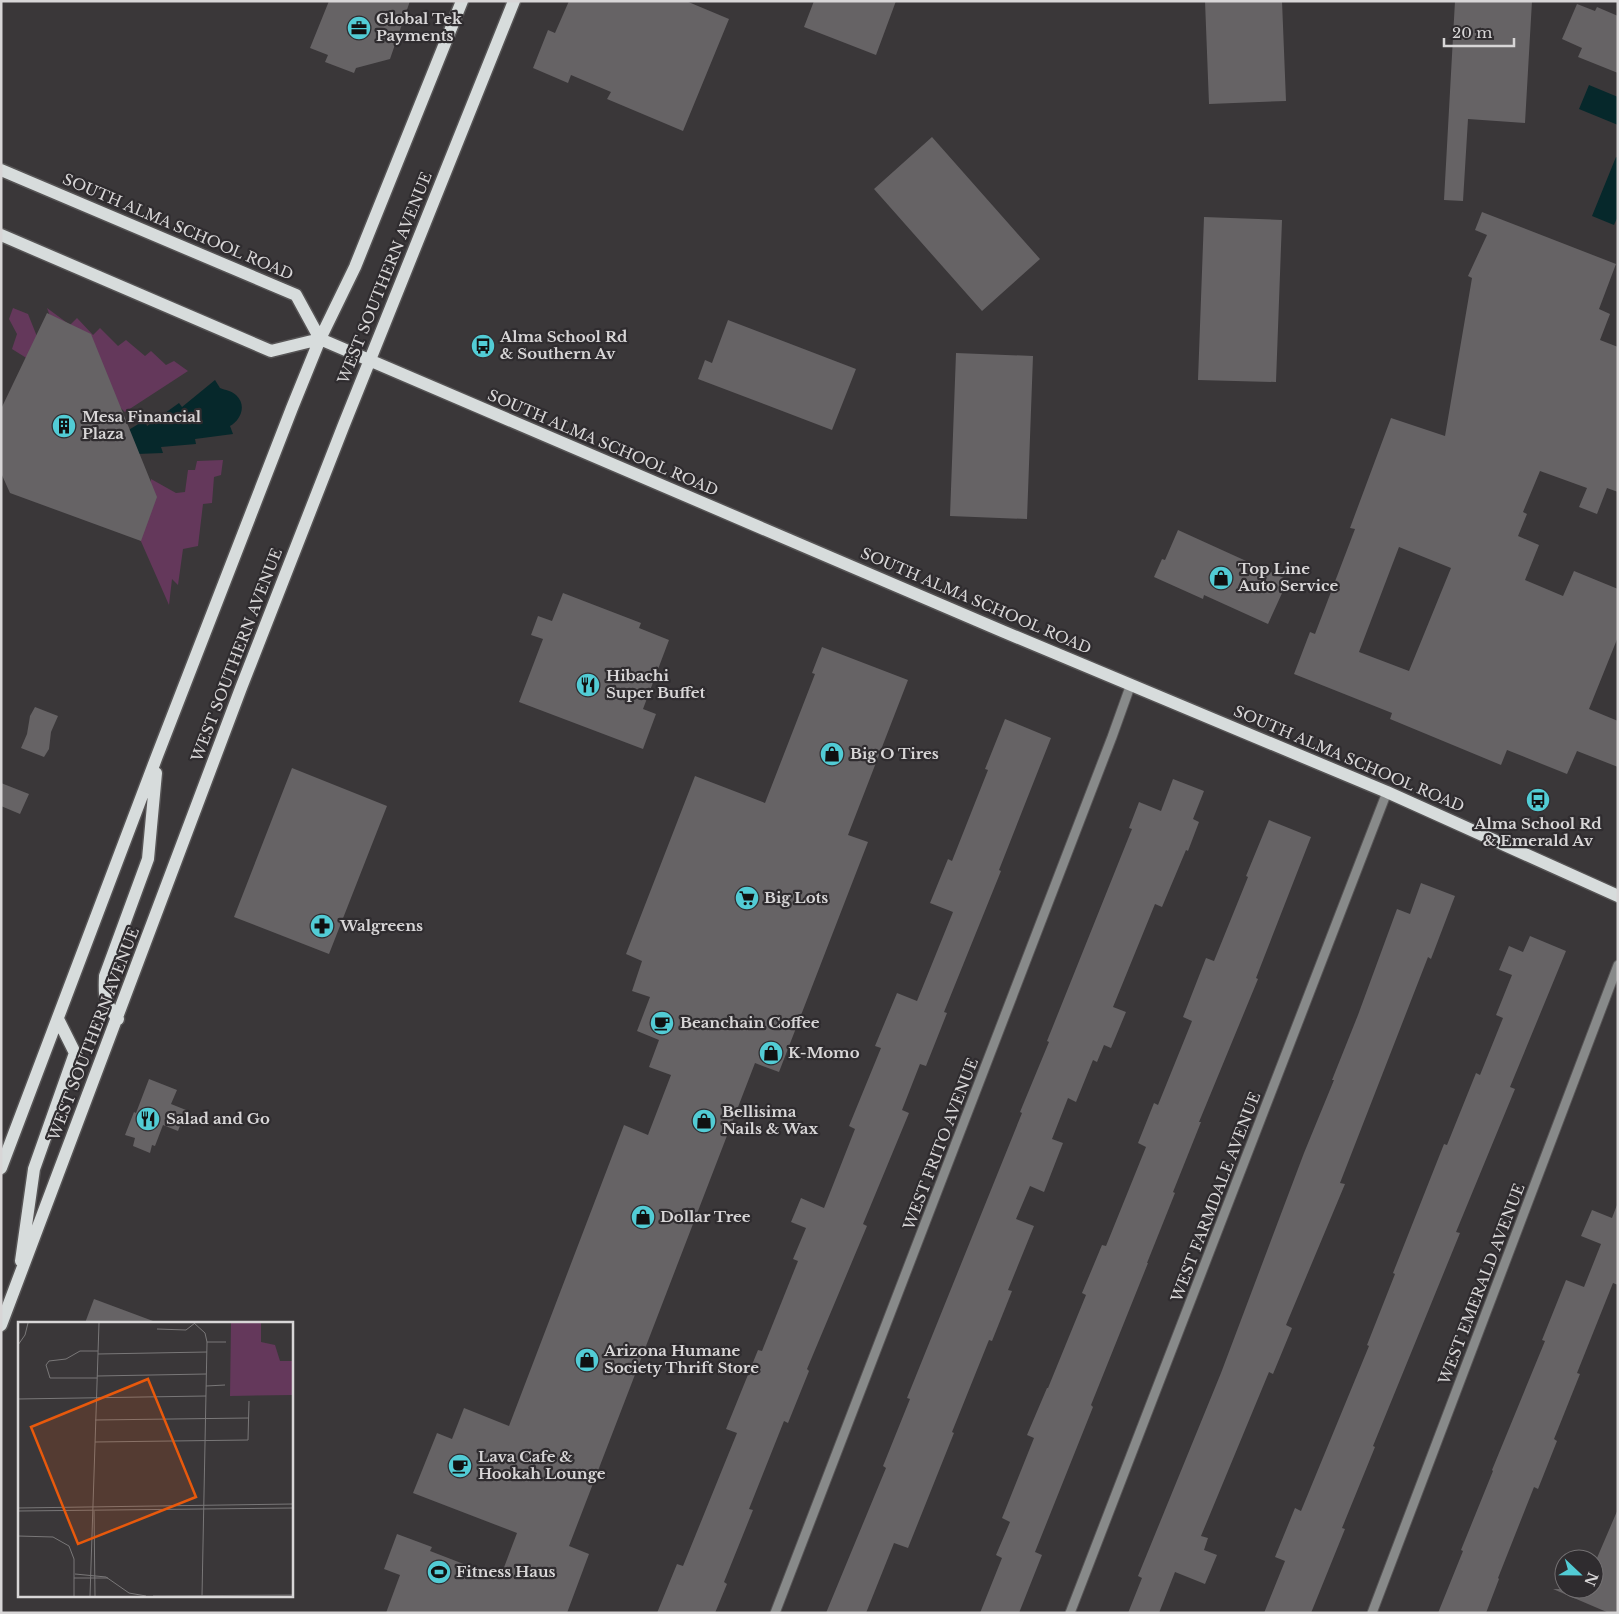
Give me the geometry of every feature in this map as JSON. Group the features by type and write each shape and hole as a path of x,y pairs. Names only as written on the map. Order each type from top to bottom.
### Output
{"main road":[{"path":"1,1168 157,756 320,339 355,266 462,1"},
{"name":"WEST SOUTHERN AVENUE","path":"1,1325 118,1019 241,688 514,1"},
{"name":"SOUTH ALMA SCHOOL ROAD","path":"1,170 296,294 320,339 1002,631 1387,792 1618,896"},
{"path":"1,235 271,351 320,339"},
{"path":"118,1019 107,1005 104,993 105,976 148,859 157,756"},
{"path":"17,1283 34,1169 75,1053 58,1018"}],"street":[{"name":"WEST FRITO AVENUE","path":"775,1613 1131,684"},
{"name":"WEST FARMDALE AVENUE","path":"1070,1613 1387,792"},
{"name":"WEST EMERALD AVENUE","path":"1372,1613 1618,965"}],"shaded area":[{"path":"13,308 28,314 52,374 12,349 17,334 9,319"},
{"path":"47,308 70,325 77,318 93,335 100,328 118,346 126,340 145,356 151,351 166,365 174,361 188,371 125,412 107,395 72,376"},
{"path":"223,460 221,475 214,477 212,503 203,504 198,546 183,549 178,585 172,579 169,605 136,530 150,504 151,479 176,493 185,492 188,470 195,470 197,461"}],"water":[{"path":"1589,85 1618,97 1618,125 1579,109"},
{"path":"1616,157 1618,158 1618,216 1614,225 1592,216"},
{"path":"215,380 220,388 234,394 241,403 240,416 230,426 233,434 195,439 196,444 161,447 163,453 137,454 122,434 145,420 147,426 179,403 182,407"}],"building":[{"name":"Global Tek Payments","path":"329,1 410,1 390,59 356,68 354,73 325,62 328,55 310,48"},
{"path":"569,1 686,1 729,19 683,131 607,99 611,92 571,75 568,83 533,68 548,30 555,33"},
{"path":"814,1 896,1 876,55 804,27"},
{"path":"1205,1 1282,1 1286,101 1209,104"},
{"path":"1455,1 1532,1 1525,123 1468,119 1463,201 1444,200"},
{"path":"1577,4 1595,11 1597,7 1618,16 1618,73 1578,57 1582,48 1562,39"},
{"path":"932,137 1040,259 982,311 874,189"},
{"path":"1482,212 1616,264 1599,309 1610,314 1600,340 1618,347 1618,492 1607,488 1597,514 1579,507 1587,488 1540,471 1523,512 1527,514 1518,536 1539,545 1525,580 1563,596 1574,571 1618,589 1618,637 1589,709 1618,721 1618,767 1577,751 1567,774 1507,750 1501,765 1390,719 1392,713 1294,674 1310,632 1315,634 1355,529 1350,528 1391,418 1445,436 1472,278 1468,276 1487,235 1475,230","holes":["1399,547 1451,568 1409,671 1359,652"]},
{"path":"1204,217 1282,220 1276,382 1198,380"},
{"name":"Mesa Financial Plaza","path":"47,313 91,334 157,497 141,541 10,493 1,473 1,409"},
{"path":"728,320 856,369 832,430 698,379 705,360 712,363"},
{"path":"956,353 1033,356 1027,519 950,516"},
{"name":"Top Line Auto Service","path":"1178,530 1288,580 1268,624 1204,595 1203,599 1154,577 1162,559 1165,560"},
{"name":"Hibachi Super Buffet","path":"563,593 641,623 639,628 669,640 643,709 656,714 643,749 519,702 543,639 531,635 538,616 552,621"},
{"path":"822,647 908,680 848,835 868,842 779,1072 755,1063 569,1546 589,1554 567,1613 386,1613 400,1575 384,1569 397,1534 432,1547 430,1551 500,1578 517,1533 413,1493 437,1433 452,1439 464,1408 509,1426 624,1125 648,1135 671,1075 649,1067 659,1040 637,1031 650,997 632,991 642,961 626,954 695,776 765,803 815,674 812,673"},
{"path":"35,707 58,716 51,732 49,749 44,757 21,748 27,734 30,716"},
{"path":"1005,719 1051,738 999,870 1001,871 944,1012 947,1013 926,1066 920,1064 902,1110 909,1113 863,1224 867,1226 807,1369 809,1371 788,1423 784,1421 749,1509 753,1510 724,1582 727,1584 715,1613 657,1613 677,1564 683,1566 737,1433 726,1429 758,1350 762,1351 798,1261 793,1259 806,1228 791,1222 801,1198 824,1208 855,1129 849,1126 881,1048 875,1046 897,993 917,1001 953,912 930,903 948,859 952,861 988,770 985,769"},
{"name":"Walgreens","path":"292,768 387,806 329,954 234,917"},
{"path":"1173,779 1204,791 1193,819 1199,822 1162,907 1155,904 1113,1007 1126,1012 1111,1048 1104,1045 1097,1062 1093,1060 1076,1102 1068,1098 1052,1139 1063,1143 1044,1192 1030,1186 1016,1219 1034,1226 1008,1290 1012,1291 992,1341 989,1340 908,1548 894,1543 866,1613 826,1613 886,1468 883,1466 910,1399 907,1398 1022,1113 1020,1112 1049,1042 1047,1041 1132,829 1129,828 1139,802 1161,811"},
{"path":"1,783 29,794 20,814 1,806"},
{"path":"1269,820 1311,837 1256,978 1258,979 1199,1122 1201,1122 1173,1192 1175,1193 1091,1405 1093,1407 1035,1552 1042,1555 1019,1613 980,1613 1002,1558 996,1555 1010,1522 1002,1518 1034,1438 1027,1435 1086,1295 1082,1293 1102,1245 1106,1246 1146,1147 1138,1143 1154,1103 1158,1105 1192,1021 1183,1017 1206,958 1214,961"},
{"path":"1421,883 1455,896 1431,959 1428,957 1340,1183 1345,1184 1286,1325 1292,1328 1273,1374 1269,1372 1201,1536 1208,1538 1204,1550 1217,1555 1205,1584 1175,1572 1159,1613 1128,1613 1142,1578 1138,1576 1221,1373 1304,1153 1334,1080 1332,1080 1397,909 1410,914"},
{"path":"1530,936 1566,951 1510,1087 1515,1089 1456,1232 1460,1233 1373,1446 1375,1447 1342,1528 1345,1529 1311,1613 1264,1613 1285,1561 1275,1557 1295,1508 1301,1511 1369,1346 1367,1345 1395,1274 1393,1273 1444,1144 1447,1145 1476,1073 1480,1075 1503,1018 1496,1015 1512,975 1499,970 1509,946 1523,952"},
{"name":"Salad and Go","path":"149,1079 177,1090 171,1104 186,1110 178,1131 163,1125 155,1146 152,1145 150,1153 133,1146 135,1138 125,1135"},
{"path":"1617,1205 1618,1285 1613,1283 1577,1373 1580,1374 1554,1439 1557,1441 1538,1489 1534,1487 1486,1613 1438,1613 1492,1470 1545,1341 1542,1340 1566,1280 1584,1287 1601,1244 1581,1236 1592,1210 1612,1218"},
{"path":"94,1299 153,1321 152,1322 85,1322"},
{"path":"1618,1509 1618,1613 1609,1613 1576,1599 1604,1599 1604,1549 1601,1549"}],"place":[{"name":"Global Tek Payments","path":"359,28"},
{"name":"Alma School Rd & Southern Av","path":"483,346"},
{"name":"Mesa Financial Plaza","path":"64,426"},
{"name":"Top Line Auto Service","path":"1221,578"},
{"name":"Hibachi Super Buffet","path":"588,685"},
{"name":"Big O Tires","path":"832,754"},
{"name":"Alma School Rd & Emerald Av","path":"1538,800"},
{"name":"Big Lots","path":"747,898"},
{"name":"Walgreens","path":"322,926"},
{"name":"Beanchain Coffee","path":"662,1023"},
{"name":"K-Momo","path":"771,1053"},
{"name":"Salad and Go","path":"148,1119"},
{"name":"Bellisima Nails & Wax","path":"704,1121"},
{"name":"Dollar Tree","path":"643,1217"},
{"name":"Arizona Humane Society Thrift Store","path":"587,1360"},
{"name":"Lava Cafe & Hookah Lounge","path":"460,1466"},
{"name":"Fitness Haus","path":"439,1572"}]}
